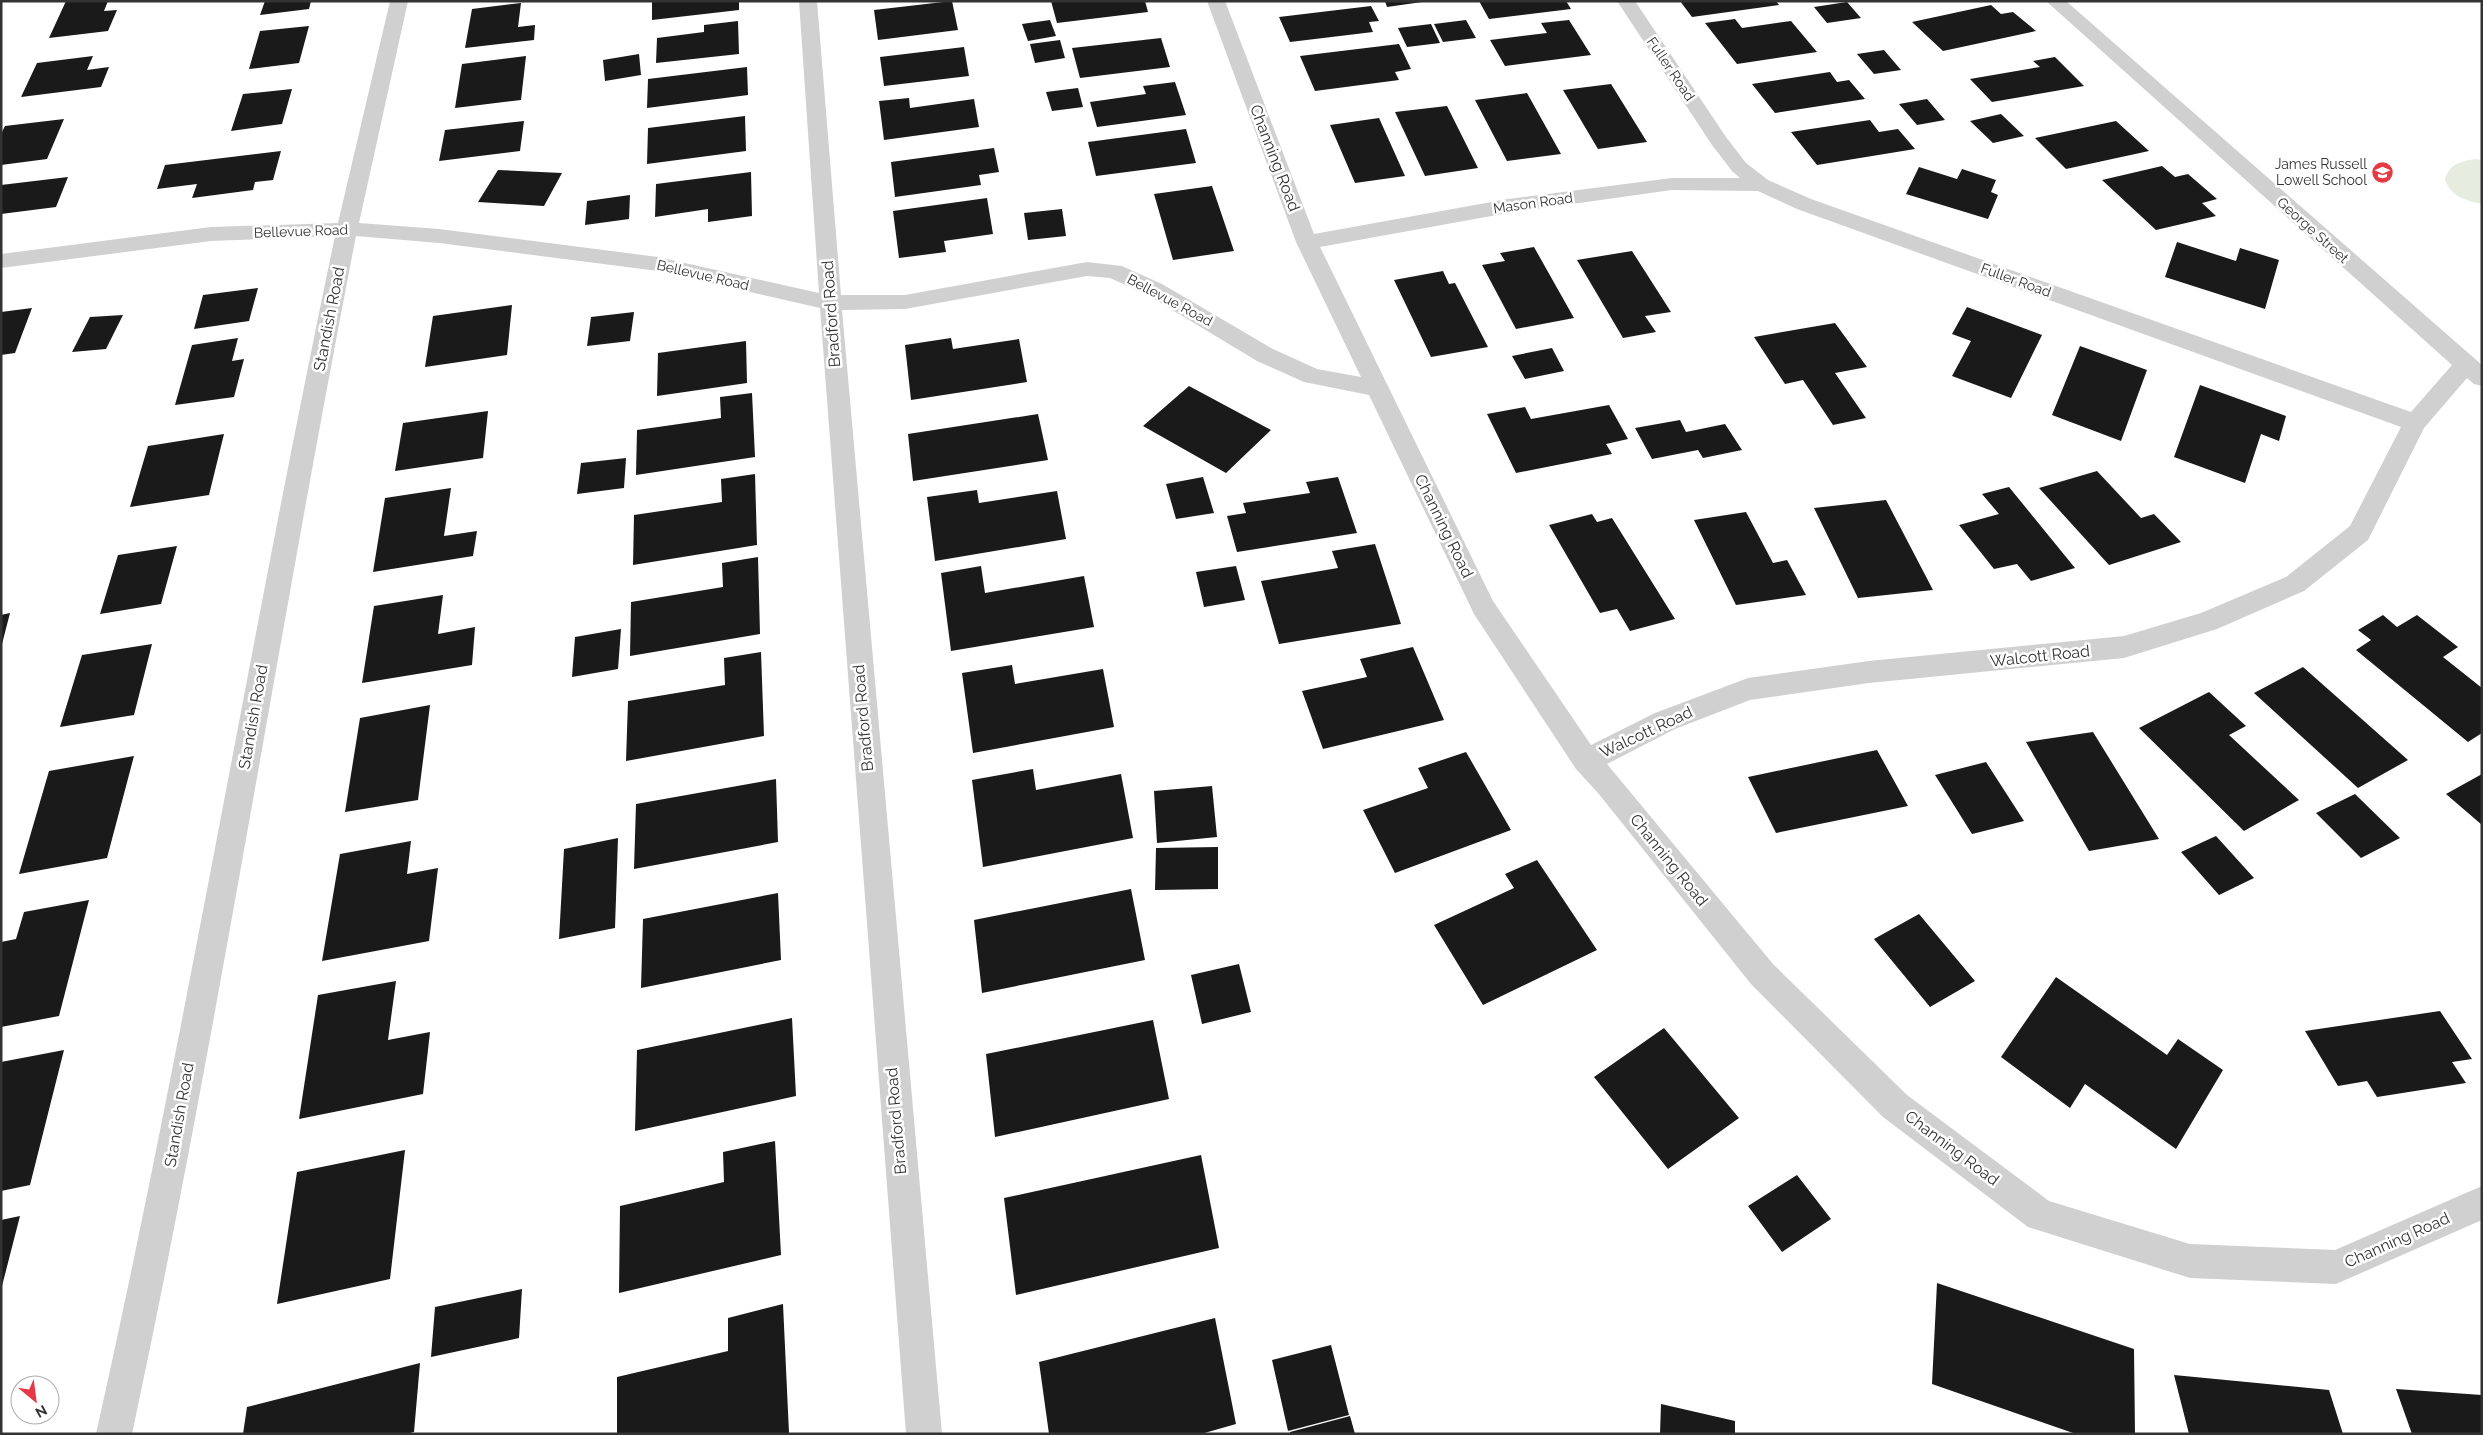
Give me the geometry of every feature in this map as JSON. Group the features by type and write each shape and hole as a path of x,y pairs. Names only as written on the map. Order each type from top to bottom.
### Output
{"street":[{"name":"Standish Road","path":"114,1434 156,1242 299,465 347,229 399,1"},
{"name":"Bradford Road","path":"808,1 829,303 890,1050 924,1434"},
{"name":"Channing Road","path":"1216,1 1307,242 1483,607 1586,761 1608,784 1762,974 1895,1106 2040,1215 2190,1261 2336,1267 2482,1202"},
{"name":"Fuller Road","path":"1626,1 1719,141 1739,167 1761,185 1804,204 2415,424"},
{"name":"George Street","path":"2055,1 2474,372"},
{"name":"Mason Road","path":"1307,242 1508,206 1672,184 1761,185"},
{"name":"Bellevue Road","path":"1,261 211,234 347,229 439,236 658,264 829,303 905,302 1087,270 1114,272 1154,289 1264,355 1312,376 1376,388"},
{"path":"2415,424 2474,372"},
{"name":"Walcott Road","path":"1586,761 1665,721 1748,689 1870,672 2124,647 2208,622 2295,584 2359,533 2415,424"}],"shaded area":[{"path":"2475,159 2482,160 2482,204 2459,197 2451,190 2445,179 2456,164"}],"building":[{"path":"66,1 108,1 104,11 117,10 108,31 49,38"},
{"path":"265,1 311,1 309,9 260,15"},
{"path":"652,1 739,1 739,10 652,20"},
{"path":"952,1 958,30 878,40 874,10"},
{"path":"1051,1 1145,1 1148,12 1057,23"},
{"path":"1385,1 1422,1 1422,2 1387,7"},
{"path":"1479,1 1566,1 1571,9 1489,19"},
{"path":"1680,1 1776,1 1779,5 1692,17"},
{"path":"1847,2 1861,18 1827,23 1814,7"},
{"path":"521,3 518,27 535,25 534,40 465,48 472,9"},
{"path":"1991,5 2001,14 2013,12 2036,31 1943,51 1912,22"},
{"path":"1371,6 1379,21 1369,22 1373,32 1290,42 1279,17"},
{"path":"1735,19 1742,28 1791,21 1817,52 1737,64 1705,23"},
{"path":"1050,20 1056,36 1028,41 1022,24"},
{"path":"1466,20 1476,38 1443,42 1434,24"},
{"path":"1569,20 1591,55 1505,66 1490,40 1547,33 1541,23"},
{"path":"738,21 739,54 656,63 657,38 704,32 704,25"},
{"path":"1431,24 1440,43 1407,47 1398,28"},
{"path":"309,26 299,63 249,69 260,31"},
{"path":"1161,38 1170,67 1080,78 1072,48"},
{"path":"1060,40 1065,58 1035,63 1030,44"},
{"path":"1399,44 1411,69 1395,72 1399,80 1315,91 1300,56"},
{"path":"964,47 969,76 884,86 880,57"},
{"path":"1884,50 1901,70 1874,74 1857,54"},
{"path":"639,54 641,75 605,81 603,60"},
{"path":"93,56 87,70 109,67 101,87 21,97 37,63"},
{"path":"526,56 521,100 455,108 462,64"},
{"path":"2055,57 2084,86 1992,102 1970,79 2040,67 2033,61"},
{"path":"747,67 748,95 647,108 648,79"},
{"path":"1830,72 1837,82 1849,80 1865,99 1775,113 1752,84"},
{"path":"1175,82 1186,115 1097,127 1090,102 1146,94 1143,86"},
{"path":"1611,84 1647,142 1598,149 1563,90"},
{"path":"1078,88 1083,107 1052,111 1046,92"},
{"path":"292,89 282,124 231,131 243,94"},
{"path":"1527,93 1561,154 1507,161 1475,100"},
{"path":"909,98 910,108 974,99 979,127 884,140 879,101"},
{"path":"1927,99 1945,120 1917,125 1899,104"},
{"path":"1447,106 1478,168 1425,176 1395,112"},
{"path":"2001,114 2024,136 1993,143 1970,121"},
{"path":"745,116 746,151 647,164 648,128"},
{"path":"1379,118 1405,176 1355,183 1330,125"},
{"path":"64,119 47,159 1,165 1,134 5,126"},
{"path":"1870,120 1879,132 1898,129 1915,149 1817,165 1791,132"},
{"path":"524,121 520,151 439,161 445,130"},
{"path":"2116,121 2149,151 2066,169 2035,138"},
{"path":"1186,129 1196,163 1096,176 1088,142"},
{"path":"994,148 999,172 979,175 981,185 895,197 891,162"},
{"path":"281,151 273,180 255,182 253,190 192,198 197,184 157,189 165,165"},
{"path":"2162,166 2175,177 2188,174 2217,199 2202,203 2216,216 2156,230 2102,180"},
{"path":"1919,167 1957,179 1962,169 1996,180 1991,192 1998,195 1988,219 1906,194"},
{"path":"498,170 562,173 544,206 478,202"},
{"path":"751,172 752,216 708,222 708,209 655,217 656,184"},
{"path":"68,177 56,207 1,214 1,185"},
{"path":"1212,186 1234,251 1173,260 1154,194"},
{"path":"630,195 629,219 585,225 587,201"},
{"path":"987,198 993,234 944,241 946,252 899,258 893,211"},
{"path":"1062,209 1066,236 1028,240 1024,213"},
{"path":"2177,242 2236,261 2240,248 2279,260 2265,309 2165,277"},
{"path":"1534,247 1574,318 1516,329 1482,265 1505,261 1500,253"},
{"path":"1632,251 1671,312 1645,316 1656,332 1623,338 1577,260"},
{"path":"1443,271 1449,284 1455,283 1488,347 1431,357 1394,280"},
{"path":"258,288 249,321 194,329 203,295"},
{"path":"512,305 507,355 425,367 433,316"},
{"path":"1967,307 2042,335 2011,398 1952,376 1971,341 1952,334"},
{"path":"32,308 15,353 1,355 1,312"},
{"path":"634,312 630,341 587,346 591,317"},
{"path":"123,315 106,349 72,352 90,317"},
{"path":"1835,323 1867,367 1835,373 1866,418 1833,425 1803,380 1785,384 1754,337"},
{"path":"238,338 232,361 244,359 234,397 175,405 192,345"},
{"path":"951,338 953,349 1019,339 1027,382 911,400 905,345"},
{"path":"746,341 747,383 657,396 658,353"},
{"path":"2080,346 2147,370 2121,441 2052,415"},
{"path":"1552,348 1564,371 1525,379 1512,356"},
{"path":"2200,385 2286,416 2279,441 2261,434 2245,483 2174,457"},
{"path":"1189,386 1271,430 1226,473 1143,426"},
{"path":"752,393 755,457 636,475 637,430 721,418 720,397"},
{"path":"1609,405 1628,439 1606,444 1612,454 1516,473 1487,414 1525,407 1531,419"},
{"path":"488,411 483,458 395,471 403,423"},
{"path":"1038,414 1048,460 913,481 908,434"},
{"path":"1680,420 1686,432 1725,424 1742,450 1703,458 1698,450 1652,459 1635,428"},
{"path":"224,434 209,495 130,507 148,446"},
{"path":"626,458 624,488 577,494 581,463"},
{"path":"2097,471 2141,518 2154,514 2181,542 2109,565 2039,488"},
{"path":"755,474 757,545 633,565 634,515 722,502 721,479"},
{"path":"1203,477 1214,513 1176,519 1166,484"},
{"path":"1338,477 1357,533 1237,552 1227,516 1246,513 1243,503 1310,493 1306,482"},
{"path":"2009,487 2075,568 2031,581 2017,564 1994,569 1959,525 1999,514 1982,494"},
{"path":"451,488 444,536 477,531 473,556 373,572 385,498"},
{"path":"977,490 979,503 1057,491 1066,539 935,561 927,497"},
{"path":"1886,500 1933,590 1858,598 1814,508"},
{"path":"1746,512 1773,563 1787,560 1806,595 1736,605 1694,520"},
{"path":"1592,514 1597,522 1612,518 1675,619 1630,631 1617,609 1600,613 1549,525"},
{"path":"1375,544 1401,624 1279,644 1261,581 1338,568 1332,551"},
{"path":"177,546 161,604 100,614 118,555"},
{"path":"758,557 760,634 630,656 631,602 723,587 722,563"},
{"path":"981,566 985,593 1084,576 1094,627 951,651 941,573"},
{"path":"1236,566 1245,600 1204,607 1196,572"},
{"path":"443,595 438,634 475,627 472,665 362,683 374,606"},
{"path":"10,613 2,644 1,644 1,615"},
{"path":"2383,615 2397,627 2417,615 2458,647 2443,657 2482,688 2482,733 2468,742 2356,650 2371,640 2358,630"},
{"path":"621,629 618,669 572,677 575,637"},
{"path":"152,644 134,715 60,727 82,655"},
{"path":"1413,647 1444,720 1323,749 1302,691 1367,677 1360,659"},
{"path":"761,652 764,736 626,761 628,701 725,685 724,658"},
{"path":"1012,665 1015,684 1103,669 1114,727 973,753 962,673"},
{"path":"2303,667 2408,760 2358,788 2254,693"},
{"path":"2209,692 2246,726 2229,735 2299,800 2244,831 2139,728"},
{"path":"430,705 418,800 345,812 360,718"},
{"path":"2093,732 2159,839 2089,851 2026,742"},
{"path":"1877,750 1908,806 1776,833 1748,777"},
{"path":"1466,752 1511,830 1395,873 1363,810 1428,788 1418,768"},
{"path":"134,756 107,858 19,874 49,771"},
{"path":"1986,762 2024,821 1972,834 1935,775"},
{"path":"1033,769 1036,790 1121,774 1133,838 983,867 972,780"},
{"path":"2482,774 2482,825 2446,794"},
{"path":"776,779 778,842 634,869 636,804"},
{"path":"1212,786 1217,837 1157,843 1154,791"},
{"path":"2355,794 2400,838 2361,858 2316,813"},
{"path":"2216,836 2254,878 2219,895 2181,852"},
{"path":"618,838 615,928 559,939 564,849"},
{"path":"411,841 407,874 438,868 429,941 322,961 340,854"},
{"path":"1218,847 1218,889 1155,890 1156,848"},
{"path":"1537,860 1597,950 1483,1005 1434,925 1514,888 1505,874"},
{"path":"1131,889 1145,960 982,993 974,920"},
{"path":"778,893 781,960 641,988 643,919"},
{"path":"89,900 59,1016 1,1027 1,942 16,939 24,912"},
{"path":"1919,914 1975,981 1930,1007 1874,939"},
{"path":"1239,964 1251,1012 1202,1024 1191,975"},
{"path":"2056,977 2167,1055 2178,1039 2223,1070 2176,1149 2085,1084 2070,1108 2001,1057"},
{"path":"396,981 388,1040 430,1032 423,1094 299,1119 318,995"},
{"path":"2440,1011 2472,1059 2452,1062 2466,1083 2377,1097 2367,1081 2338,1086 2305,1031"},
{"path":"792,1018 796,1096 635,1131 637,1050"},
{"path":"1153,1020 1169,1099 995,1137 986,1054"},
{"path":"1664,1028 1739,1118 1668,1169 1594,1077"},
{"path":"64,1050 30,1185 1,1191 1,1062"},
{"path":"775,1141 781,1255 619,1293 620,1206 724,1182 723,1152"},
{"path":"405,1150 390,1279 277,1304 297,1172"},
{"path":"1201,1155 1219,1248 1016,1295 1004,1198"},
{"path":"1797,1175 1831,1219 1782,1252 1748,1206"},
{"path":"20,1216 2,1286 1,1286 1,1220"},
{"path":"1937,1283 2134,1349 2135,1434 2076,1434 1932,1384"},
{"path":"522,1289 519,1338 431,1357 435,1307"},
{"path":"783,1304 789,1433 617,1434 617,1377 728,1351 728,1318"},
{"path":"1215,1318 1236,1424 1201,1434 1049,1434 1039,1362"},
{"path":"1331,1345 1349,1415 1288,1431 1272,1360"},
{"path":"420,1363 414,1432 406,1434 243,1434 247,1407"},
{"path":"2174,1375 2329,1390 2343,1434 2189,1434"},
{"path":"2396,1389 2482,1395 2482,1434 2412,1434"},
{"path":"1661,1404 1735,1421 1735,1434 1660,1434"},
{"path":"1350,1416 1355,1434 1290,1434 1290,1432"}],"place":[{"name":"James Russell Lowell School","path":"2383,172"}]}
